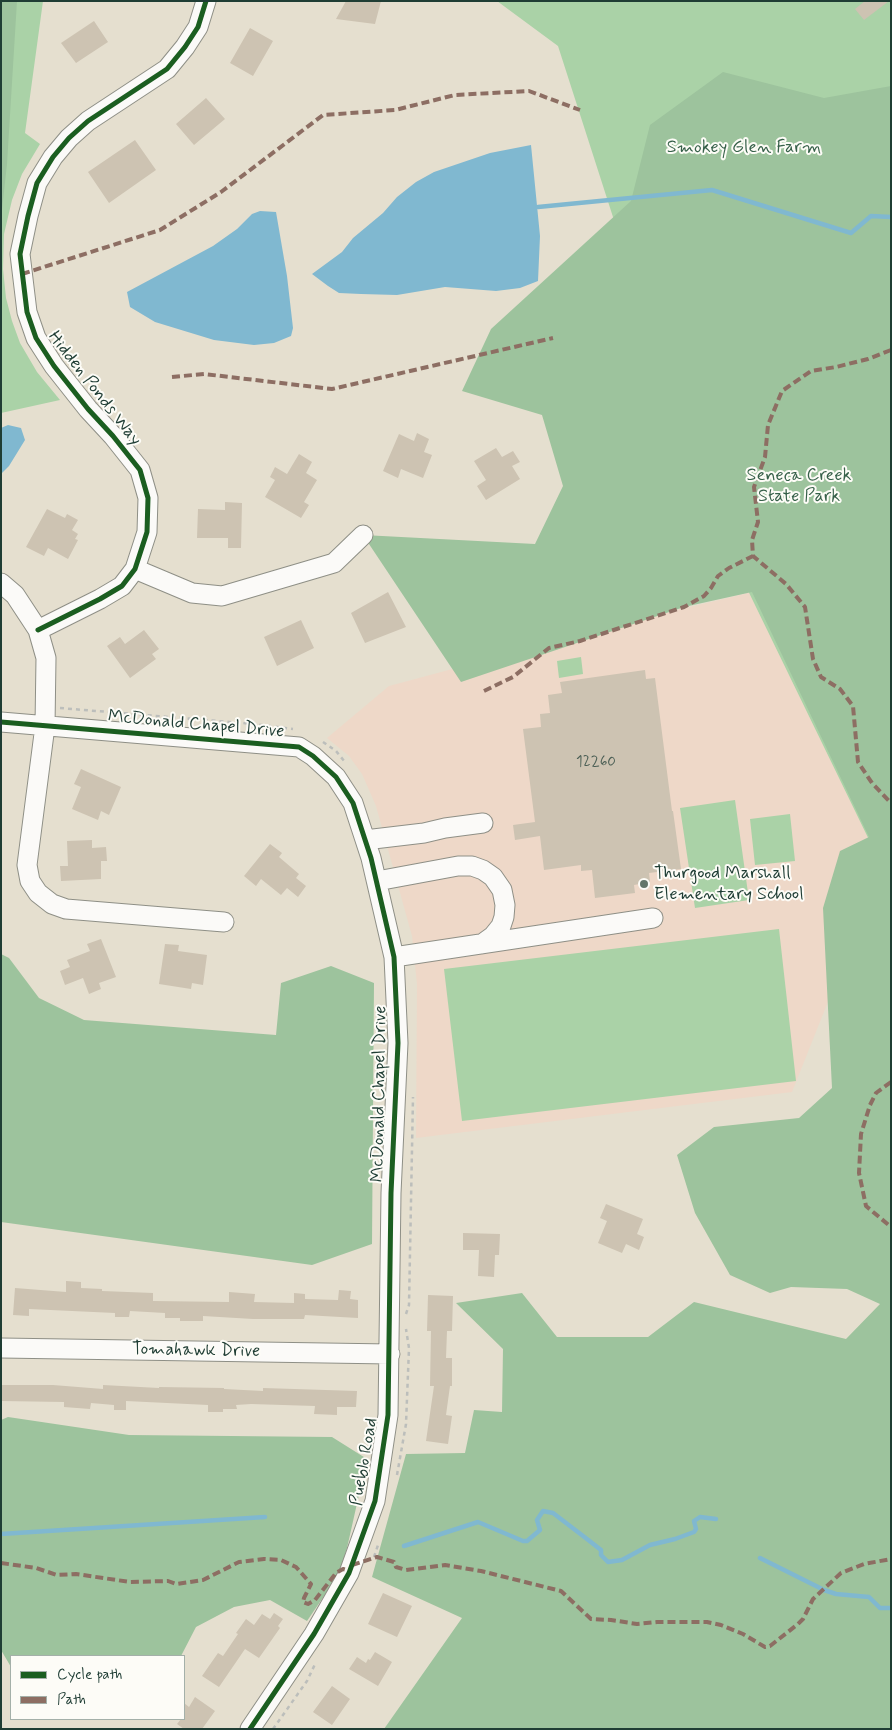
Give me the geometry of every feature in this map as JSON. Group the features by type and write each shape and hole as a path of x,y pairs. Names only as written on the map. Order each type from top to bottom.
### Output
{"street":[{"name":"Hidden Ponds Way","path":"38,630 122,586 135,569 148,532 148,498 140,470 113,436 88,410 54,366 36,338 27,312 20,254 28,216 37,183 53,157 69,138 88,121 167,70 198,27 206,1"},
{"path":"135,569 192,593 222,596 334,563 363,535"},
{"path":"1,583 15,595 38,630 46,658 45,726 27,865 30,881 38,894 52,904 66,909 224,922"},
{"name":"McDonald Chapel Drive","path":"1,722 299,747 313,756 336,776 353,803 365,840 377,881 394,958 398,1043 390,1228"},
{"path":"365,840 424,834 445,828 483,823"},
{"path":"377,881 458,866 472,866 484,870 493,877 502,890 505,905 504,917 500,926 493,936 482,944"},
{"path":"394,958 653,918"},
{"name":"Pueblo Road","path":"250,1729 314,1634 349,1573 374,1501 388,1415 390,1228"},
{"name":"Tomahawk Drive","path":"1,1348 390,1354"}],"shaded area":[{"name":"Thurgood Marshall Elementary School","path":"752,592 891,856 855,934 792,1092 416,1138 417,984 412,936 376,806 362,774 349,756 327,738 389,686 624,623"}],"green space":[{"path":"1,1 43,1 25,133 40,144 22,174 12,200 4,234 3,269 6,298 20,343 37,372 60,400 1,413"},
{"path":"1,1 17,1 7,164 1,219"},
{"name":"Smokey Glen Farm","path":"497,1 891,1 891,885 704,500 558,46"},
{"name":"Seneca Creek State Park","path":"723,72 824,98 891,86 891,1729 384,1729 462,1618 372,1577 406,1454 465,1453 474,1410 502,1412 503,1349 456,1303 522,1293 557,1337 648,1337 694,1302 846,1339 880,1304 847,1289 791,1287 770,1293 730,1275 695,1213 677,1155 714,1127 799,1118 832,1088 823,908 840,851 869,837 752,592 684,607 461,682 363,535 535,544 563,486 542,415 462,391 491,329 631,201 650,125"},
{"path":"581,657 583,674 559,678 557,661"},
{"path":"735,800 749,900 695,908 680,808"},
{"path":"790,814 795,861 755,865 750,819"},
{"path":"779,929 796,1081 462,1121 444,969"},
{"path":"1,954 9,958 39,998 84,1020 276,1035 281,983 331,966 374,983 372,1244 312,1265 1,1222"},
{"path":"8,1417 129,1435 332,1437 367,1459 347,1548 339,1574 307,1621 270,1600 234,1607 196,1627 182,1655 10,1655 10,1665 1,1650 1,1420"}],"water":[{"path":"531,145 540,236 538,281 520,288 496,291 445,287 397,295 361,294 339,293 312,274 342,252 353,238 416,182 434,172 490,153"},
{"path":"260,211 276,212 287,276 293,328 291,336 274,343 254,345 214,340 155,322 130,307 127,292 213,246 237,229 252,214"},
{"path":"8,425 21,428 25,440 9,466 1,474 1,428"}],"building":[{"path":"346,1 381,1 375,24 336,19"},
{"path":"865,1 889,1 864,20 855,9"},
{"path":"94,21 108,42 76,63 61,43"},
{"path":"250,28 273,41 253,76 230,63"},
{"path":"206,98 225,119 194,145 176,124"},
{"path":"135,140 156,170 109,203 88,172"},
{"path":"417,433 429,439 424,452 432,455 423,478 401,469 398,478 383,471 399,434 414,441"},
{"path":"496,448 502,457 513,451 520,462 512,466 520,479 486,500 477,486 486,480 474,461"},
{"path":"299,454 312,462 306,473 317,480 304,502 309,505 301,518 265,497 275,480 270,477 275,467 287,474"},
{"path":"225,502 242,503 241,548 228,548 228,538 197,538 198,509 225,510"},
{"path":"47,509 65,518 67,514 78,520 72,530 78,534 75,539 78,540 68,559 48,548 44,556 26,547"},
{"path":"388,592 406,627 365,643 351,613"},
{"path":"301,620 314,648 277,666 264,637"},
{"path":"144,630 159,649 152,654 156,659 130,678 107,646 120,637 125,644"},
{"path":"645,670 646,679 655,678 681,869 649,873 650,882 634,885 635,893 595,898 592,870 581,871 581,865 544,870 540,836 515,840 513,825 535,822 523,729 541,727 540,714 550,713 548,695 562,693 560,682"},
{"path":"81,769 121,787 109,815 101,811 98,820 72,809 81,787 74,784"},
{"path":"92,840 92,848 106,847 107,861 101,861 101,879 61,881 60,866 68,866 67,841"},
{"path":"270,844 282,853 279,857 299,874 296,878 306,886 298,897 287,888 281,895 261,879 256,886 244,876"},
{"path":"101,939 116,977 99,983 101,989 89,994 83,978 65,985 60,971 70,967 67,960 90,951 87,944"},
{"path":"165,944 179,945 178,951 207,955 203,985 192,983 191,989 159,984"},
{"path":"606,1204 643,1219 637,1234 644,1237 639,1250 626,1244 622,1253 598,1243 607,1221 600,1218"},
{"path":"463,1233 500,1234 499,1255 495,1255 494,1277 478,1276 479,1250 463,1250"},
{"path":"66,1281 81,1282 81,1288 102,1289 102,1291 153,1293 153,1301 229,1302 229,1292 255,1294 254,1302 294,1303 294,1293 305,1294 305,1299 338,1300 339,1290 351,1291 350,1299 358,1300 358,1318 305,1315 304,1319 253,1319 203,1316 203,1321 180,1321 180,1318 165,1318 165,1313 130,1311 129,1317 115,1317 115,1313 29,1309 29,1316 13,1315 15,1288 66,1292"},
{"path":"428,1295 453,1296 452,1331 447,1331 446,1358 452,1358 452,1386 450,1386 446,1415 452,1416 448,1444 426,1441 434,1386 430,1386 431,1331 427,1331"},
{"path":"1,1385 53,1385 103,1389 103,1385 159,1388 224,1388 263,1391 263,1388 357,1391 356,1407 337,1407 337,1415 314,1414 315,1406 251,1404 236,1405 237,1409 223,1409 223,1412 208,1412 208,1405 126,1401 126,1410 114,1410 114,1405 91,1403 90,1409 64,1407 64,1402 1,1401"},
{"path":"383,1593 412,1606 397,1637 368,1624"},
{"path":"274,1613 283,1619 278,1626 280,1628 259,1658 245,1649 219,1687 202,1676 218,1653 223,1656 246,1619 254,1625 262,1614 270,1619"},
{"path":"375,1652 392,1662 378,1686 349,1669 357,1657 366,1663"},
{"path":"332,1686 350,1699 332,1725 313,1712"},
{"path":"195,1697 215,1711 202,1729 184,1729 177,1724 180,1720 185,1720 185,1704 189,1707"}],"waterway":[{"path":"538,207 712,190 851,233 871,216 891,217"},
{"path":"404,1546 478,1522 527,1541 540,1530 537,1520 543,1511 553,1513 587,1539 601,1550 601,1555 608,1562 622,1560 650,1545 694,1532 696,1529 694,1521 700,1517 716,1519"},
{"path":"1,1534 265,1517"},
{"path":"760,1558 824,1590 836,1594 869,1597 880,1608 891,1608"}],"marked path":[{"path":"22,274 160,230 221,192 323,115 395,110 455,95 529,91 580,110"},
{"path":"172,377 204,374 332,389 553,338"},
{"path":"891,350 868,359 811,371 782,391 768,425 765,457 754,487 758,522 752,540 753,556 786,584 805,607 813,659 821,677 840,689 853,706 858,762 872,783 891,803"},
{"path":"484,691 513,677 549,648 580,641 684,607 704,596 718,576 753,556"},
{"path":"891,1082 876,1093 870,1105 861,1134 859,1173 866,1206 891,1227"},
{"path":"352,1565 377,1557 394,1562 396,1567 406,1570 445,1565 481,1571 561,1591 591,1619 637,1624 707,1622 721,1625 743,1634 765,1647 770,1646 798,1624 803,1619 813,1599 841,1573 864,1564 891,1559"},
{"path":"1,1563 36,1568 57,1575 76,1574 130,1582 168,1581 176,1584 203,1580 239,1562 264,1559 281,1560 296,1567 311,1584 303,1602 308,1604 315,1600 336,1573 343,1569 350,1571"}],"cycle path":[{"path":"38,630 122,586 135,569 147,532 148,498 140,470 54,366 36,338 27,312 20,254 28,216 37,183 53,157 69,138 88,121 167,69 198,27 206,1"},
{"path":"1,722 299,747 313,756 336,777 353,803 371,858 394,957 398,1043 391,1193 388,1415 375,1501 349,1573 314,1634 250,1729"}],"place":[{"name":"Thurgood Marshall Elementary School","path":"644,884"}]}
